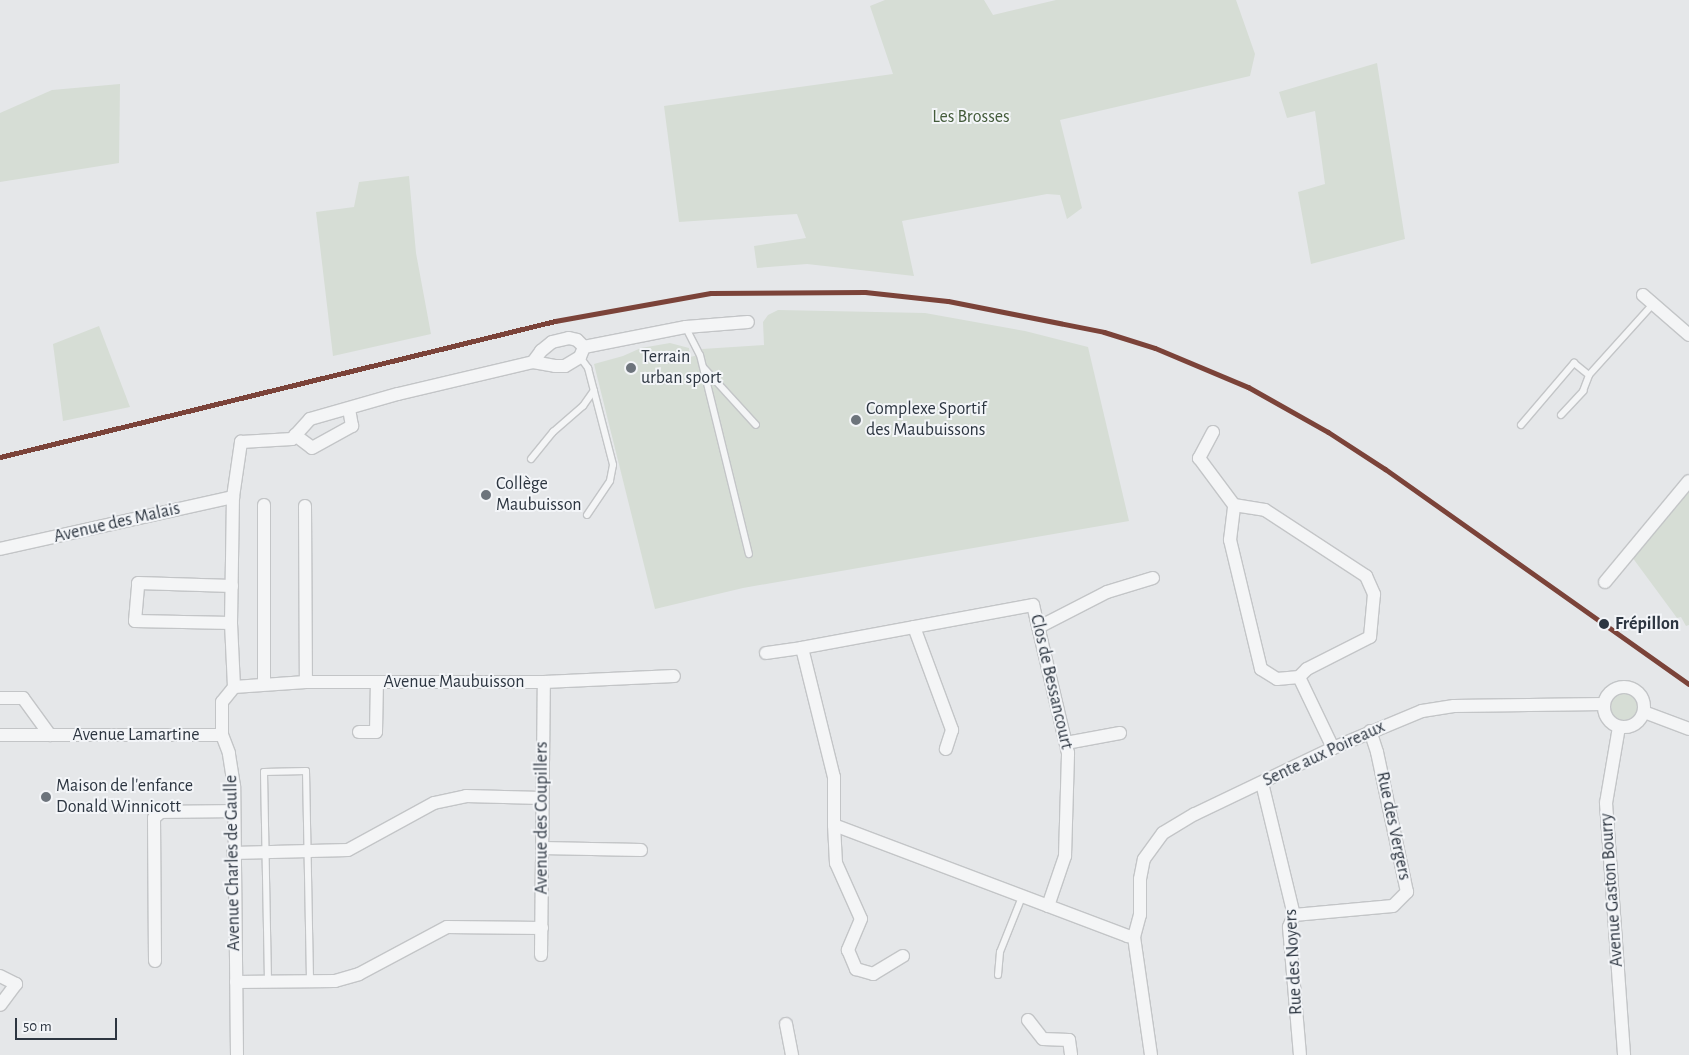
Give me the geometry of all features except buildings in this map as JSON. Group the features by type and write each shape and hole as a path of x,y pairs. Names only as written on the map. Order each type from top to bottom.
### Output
{"street":[{"path":"1642,295 1689,335"},
{"path":"234,687 231,623 233,497 241,442 292,439 310,419 533,362 565,366 582,352 686,327 748,322"},
{"path":"533,362 541,351 552,342 569,338 577,340 582,352"},
{"path":"295,435 312,448 352,426 349,409"},
{"path":"1212,432 1199,458 1234,505 1230,540 1261,669 1277,679 1299,677 1307,669 1370,637 1374,594 1366,576 1265,510 1234,505"},
{"path":"1605,582 1689,482"},
{"name":"Avenue des Malais","path":"0,549 233,497"},
{"path":"264,505 264,683"},
{"path":"304,506 306,682"},
{"path":"1039,627 1107,592 1153,578"},
{"path":"231,623 135,621 138,583 232,586"},
{"name":"Clos de Bessancourt","path":"766,653 1034,605 1068,753 1065,856 1048,906"},
{"path":"914,627 952,730 946,749"},
{"path":"802,648 834,777 836,863 861,919 848,950 856,969 872,974 903,956"},
{"name":"Avenue Maubuisson","path":"234,687 264,683 544,682 674,676"},
{"path":"1299,677 1334,748"},
{"path":"359,732 376,732 377,682"},
{"name":"Avenue des Coupillers","path":"541,955 544,682"},
{"path":"1626,686 1633,688 1641,695 1644,712 1637,723 1626,727 1619,727 1609,721 1604,704 1609,693 1626,686"},
{"name":"Avenue Charles de Gaulle","path":"234,687 222,702 222,735 229,753 234,786 237,1055"},
{"name":"Avenue Lamartine","path":"0,698 23,698 50,735"},
{"name":"Sente aux Poireaux","path":"1134,936 1140,915 1140,879 1144,859 1163,833 1195,814 1404,717 1437,708 1604,704"},
{"path":"1644,712 1689,729"},
{"name":"Avenue Gaston Bourry","path":"1619,727 1606,803 1624,1055"},
{"name":"Rue des Vergers","path":"1294,916 1393,906 1406,892 1378,752 1370,732"},
{"path":"1066,743 1120,733"},
{"name":"Avenue Lamartine","path":"0,735 222,735"},
{"name":"Rue des Noyers","path":"1262,783 1294,916 1289,927 1300,1055"},
{"path":"234,853 348,850 434,803 466,796 542,798"},
{"path":"154,961 154,818 161,812 234,811"},
{"path":"834,825 1127,936 1134,936 1151,1055"},
{"path":"542,848 641,850"},
{"path":"236,982 335,981 359,974 447,927 542,928"},
{"path":"0,976 16,984 0,1005"},
{"path":"1028,1020 1043,1039 1069,1040 1071,1055"},
{"path":"786,1024 792,1055"}],"lane":[{"path":"1561,415 1583,391 1589,375 1654,304"},
{"path":"686,327 697,344 749,554"},
{"path":"582,352 588,368 613,465 610,481 587,515"},
{"path":"1521,425 1574,363 1589,375"},
{"path":"703,367 756,425"},
{"path":"530,459 553,432 583,406 594,390"},
{"name":"Avenue Charles de Gaulle","path":"268,981 264,772 306,771 310,981"},
{"path":"998,975 1000,952 1022,897"}],"green space":[{"name":"Les Brosses","path":"885,0 984,0 993,15 1056,0 1236,0 1255,54 1250,76 1060,120 1082,208 1067,219 1060,195 1047,194 902,221 914,276 807,264 757,268 754,246 806,238 797,214 679,222 664,106 893,74 870,6"},
{"path":"1377,63 1405,239 1311,264 1298,192 1325,184 1315,111 1287,118 1279,92"},
{"path":"120,84 119,163 0,182 0,113 52,90"},
{"path":"409,176 416,253 431,334 333,356 316,212 354,207 359,182"},
{"name":"Complexe Sportif des Maubuissons","path":"778,310 925,313 1025,331 1088,347 1129,521 743,588 655,609 594,364 623,356 641,348 670,343 689,348 690,357 703,354 702,349 764,345 763,322 768,315"},
{"path":"99,326 130,407 63,421 53,344"},
{"path":"1689,490 1689,625 1686,626 1681,617 1677,618 1632,557"},
{"path":"1624,694 1633,698 1637,707 1633,716 1624,720 1615,716 1611,707 1615,698"}],"transit line":[{"path":"0,457 555,321 711,293 865,292 948,301 1104,332 1155,348 1248,387 1328,432 1385,469 1689,684"}],"place":[{"name":"Terrain urban sport","path":"631,368"},
{"name":"Complexe Sportif des Maubuissons","path":"856,420"},
{"name":"Collège Maubuisson","path":"486,495"},
{"name":"Frépillon","path":"1604,624"},
{"name":"Maison de l'enfance Donald Winnicott","path":"46,797"}]}
